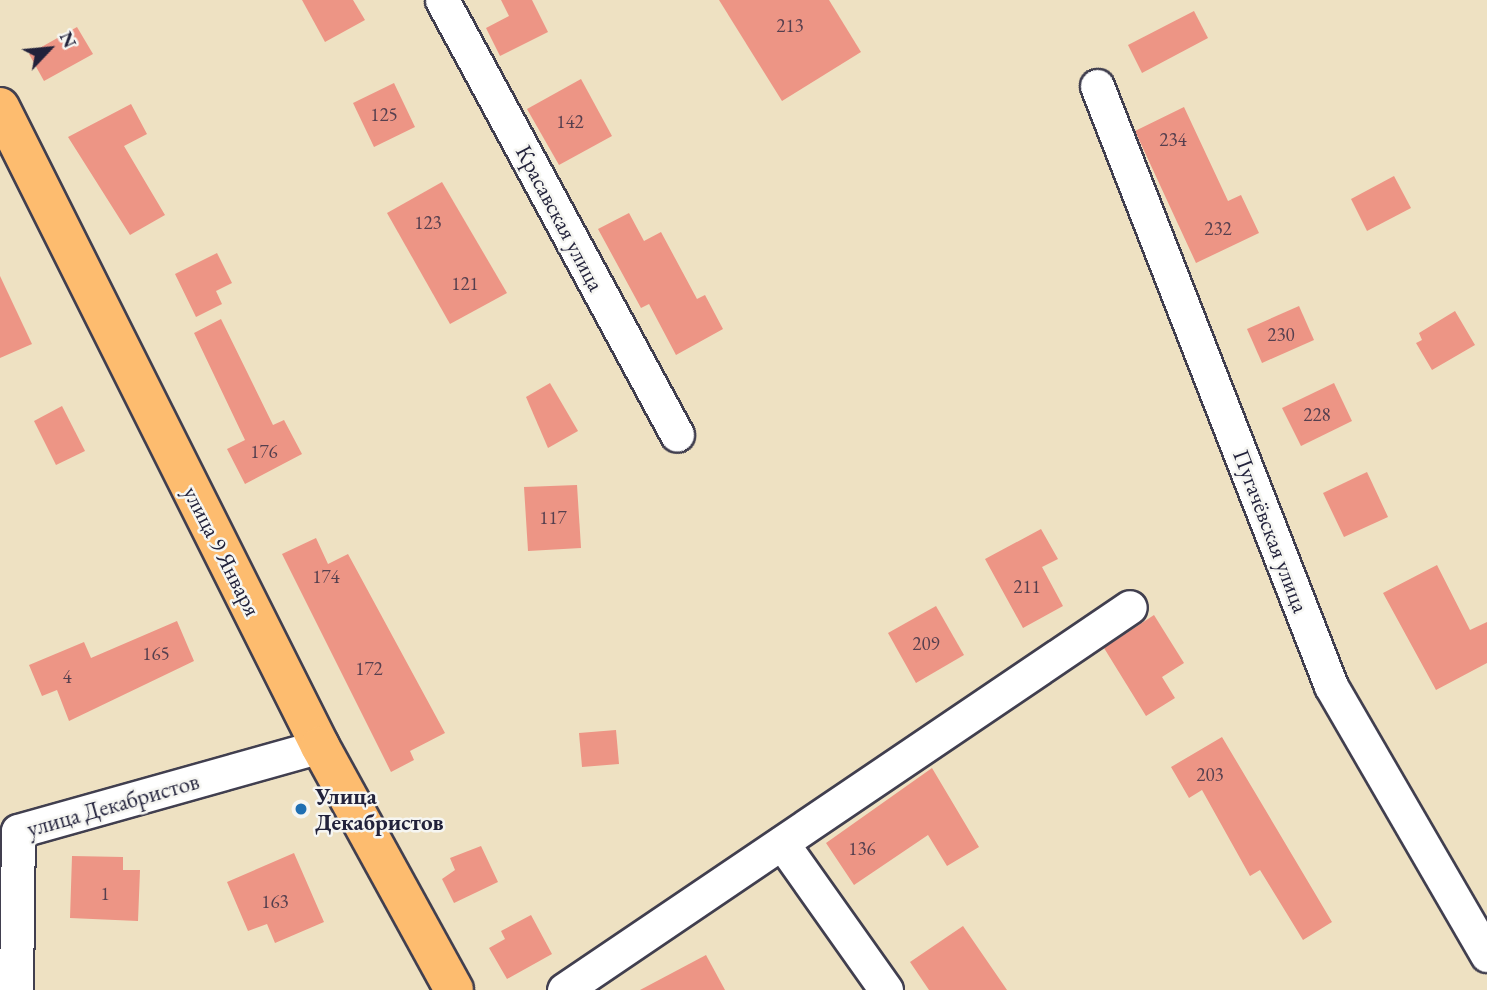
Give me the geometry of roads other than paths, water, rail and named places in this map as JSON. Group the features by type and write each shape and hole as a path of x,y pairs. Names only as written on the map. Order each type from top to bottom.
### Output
{"main road":[{"name":"улица 9 Января","path":"0,107 320,746 454,990"}],"street":[{"name":"Красавская улица","path":"442,0 677,435"},
{"name":"Пугачёвская улица","path":"1097,86 1331,686 1487,956"},
{"path":"564,990 1130,607"},
{"name":"улица Декабристов","path":"16,990 18,831 320,746"},
{"path":"782,843 886,990"}],"place":[{"name":"Улица Декабристов","path":"301,809"}]}
